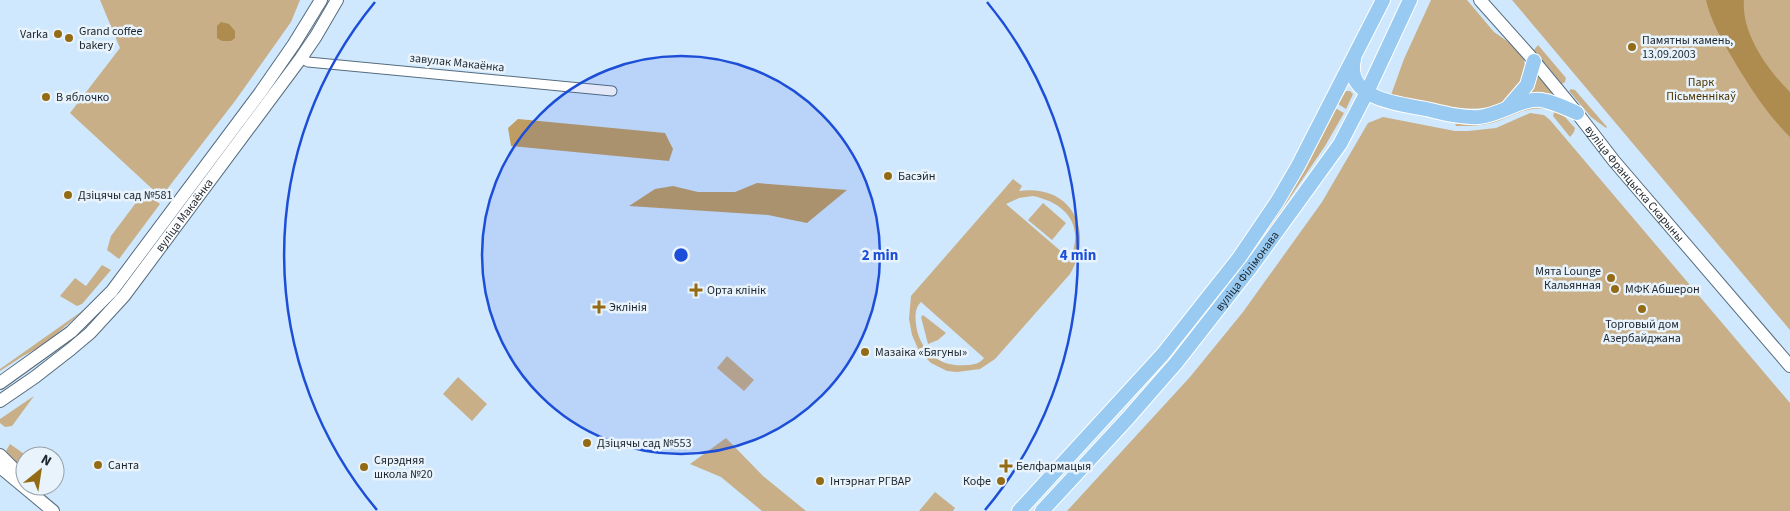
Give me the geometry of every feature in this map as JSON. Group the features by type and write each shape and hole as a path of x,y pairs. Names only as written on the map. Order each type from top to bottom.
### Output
{"main road":[{"name":"вуліца Філімонава","path":"1019,511 1163,354 1239,258 1289,182 1383,0"},
{"name":"вуліца Філімонава","path":"1042,511 1128,418 1217,312 1340,144 1367,92 1410,0"},
{"path":"1355,56 1354,76 1360,86 1367,92 1388,102 1463,116 1485,116 1506,110 1521,102 1541,100 1577,113"},
{"path":"1506,110 1524,90 1534,61"},
{"path":"1204,302 1217,312"}],"street":[{"name":"вуліца Макаёнка","path":"0,383 71,332 112,291 255,100 294,44 321,0"},
{"name":"вуліца Макаёнка","path":"0,401 36,377 90,332 137,280 194,200 301,58 337,0"},
{"name":"вуліца Францыска Скарыны","path":"1480,0 1534,61 1614,161 1790,366"},
{"name":"завулак Макаёнка","path":"301,58 308,62 612,91"},
{"path":"125,272 137,280"},
{"path":"0,455 15,471"},
{"path":"0,467 50,509"},
{"path":"38,496 50,509"}],"green space":[{"path":"100,0 300,0 291,22 235,101 161,197 70,113 120,48"},
{"path":"1431,0 1467,0 1494,32 1517,48 1523,55 1527,75 1511,97 1499,104 1485,108 1469,108 1436,105 1391,95 1404,59"},
{"name":"Парк Пісьменнікаў","path":"1512,0 1790,0 1790,330"},
{"path":"1538,45 1566,78 1565,82 1562,84 1534,50"},
{"path":"1535,72 1555,90 1549,96 1526,96"},
{"path":"1571,89 1575,90 1606,128 1591,117 1569,91"},
{"path":"1346,91 1350,91 1353,94 1346,109 1338,104"},
{"path":"1525,107 1546,107 1544,109 1530,109 1488,124 1456,126 1455,124 1468,123"},
{"path":"1335,108 1344,113 1325,146 1232,283 1229,281 1271,223 1295,185"},
{"path":"1555,110 1575,128 1570,137 1553,116"},
{"path":"1530,113 1544,115 1550,120 1790,403 1790,511 1067,511 1190,377 1243,312 1322,202 1368,123 1383,117 1455,131 1468,131 1496,128"},
{"path":"1013,179 1022,186 1019,191 1037,191 1053,195 1065,203 1074,214 1079,227 1080,242 1077,258 1070,274 995,359 980,369 957,372 947,371 931,363 919,351 912,335 909,319 911,296","holes":["1033,196 1055,204 1070,217 1074,226 1075,236 1070,259 1006,204 1019,198","921,302 984,358 970,365 948,364 926,350 921,342 916,324 917,309"]},
{"path":"144,192 160,204 119,259 107,250 111,236"},
{"path":"1043,203 1066,223 1052,240 1028,220"},
{"path":"102,265 111,270 82,304 77,306 60,296 75,278 86,286"},
{"path":"85,309 45,344 0,371 0,369"},
{"path":"923,315 946,333 938,340 928,344 921,317"},
{"path":"727,356 754,380 744,391 717,368"},
{"path":"458,377 487,404 472,421 443,394"},
{"path":"34,396 12,426 5,427 0,423 0,419"},
{"path":"726,438 763,476 806,511 762,511 721,477 690,464"},
{"path":"10,444 15,448 15,460 6,451"},
{"path":"935,492 955,508 953,511 919,511"}],"shaded area":[{"path":"1706,0 1744,0 1744,13 1751,38 1765,62 1790,92 1790,137 1766,110 1739,70 1717,31"},
{"path":"221,22 229,24 235,31 235,38 231,41 222,41 217,38 217,26"},
{"path":"518,119 665,133 673,149 669,161 511,146 508,128"},
{"path":"757,183 847,190 807,223 768,215 629,206 655,189 673,186 698,192 735,192"}],"place":[{"name":"Varka","path":"58,34"},
{"name":"Grand coffee bakery","path":"69,38"},
{"name":"Памятны камень, 13.09.2003","path":"1632,47"},
{"name":"В яблочко","path":"46,97"},
{"name":"Басэйн","path":"888,176"},
{"name":"Дзіцячы сад №581","path":"68,195"},
{"name":"Мята Lounge Кальянная","path":"1611,278"},
{"name":"МФК Абшерон","path":"1615,289"},
{"name":"Орта клінік","path":"696,290"},
{"name":"Эклінія","path":"599,307"},
{"name":"Торговый дом Азербайджана","path":"1642,309"},
{"name":"Мазаіка «Бягуны»","path":"865,352"},
{"name":"Дзіцячы сад №553","path":"587,443"},
{"name":"Санта","path":"98,465"},
{"name":"Белфармацыя","path":"1006,466"},
{"name":"Сярэдняя школа №20","path":"364,467"},
{"name":"Інтэрнат РГВАР","path":"820,481"},
{"name":"Кофе","path":"1001,481"}]}
